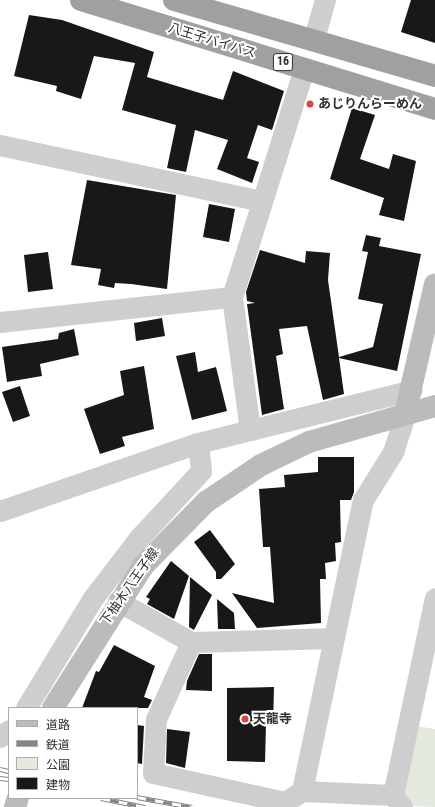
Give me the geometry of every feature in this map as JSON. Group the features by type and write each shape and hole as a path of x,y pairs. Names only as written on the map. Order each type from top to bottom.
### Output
{"highway":[{"name":"八王子バイパス","path":"81,0 435,109"},
{"name":"16","path":"174,0 314,38 435,76"}],"main road":[{"path":"405,414 412,390 435,284"},
{"name":"下柚木八王子線","path":"54,707 118,600 171,534 229,484 309,442 435,406"}],"street":[{"path":"314,38 325,0"},
{"path":"250,430 232,297 304,69"},
{"path":"0,144 262,201"},
{"path":"0,322 232,297"},
{"path":"0,511 198,443 412,390"},
{"path":"302,792 363,500 393,452 405,414"},
{"path":"27,707 93,598 139,538 201,471 198,443"},
{"path":"191,642 156,719 145,772 285,802 302,792 398,801 435,598"},
{"path":"118,600 191,642 334,638"},
{"path":"0,737 8,731"}],"green space":[{"path":"416,726 435,729 435,807 410,806 402,794"}],"building":[{"path":"411,0 435,0 435,43 401,32"},
{"path":"29,15 62,20 154,52 147,77 223,100 233,71 284,91 272,130 258,125 247,158 259,162 252,183 217,169 228,140 195,130 186,172 167,168 176,125 122,110 135,63 94,56 81,99 56,91 57,86 14,76"},
{"path":"352,108 375,115 360,159 389,169 393,154 416,161 404,221 379,215 384,198 330,179"},
{"path":"87,180 176,195 167,289 115,283 114,288 98,285 101,269 71,265"},
{"path":"209,204 235,209 229,242 203,237"},
{"path":"366,235 381,238 379,246 421,254 397,371 339,358 344,394 323,400 307,326 279,329 283,354 276,356 284,409 262,415 247,304 255,303 247,301 246,292 260,250 305,263 306,251 330,253 328,280 339,357 373,347 383,304 358,299 368,252 362,251"},
{"path":"48,252 53,289 28,292 24,255"},
{"path":"162,318 165,336 136,341 134,323"},
{"path":"74,329 79,355 40,364 42,376 7,382 2,347 58,339 59,333"},
{"path":"195,352 198,372 216,367 227,411 192,420 176,356"},
{"path":"144,366 154,429 122,437 125,446 100,454 84,409 124,395 120,371"},
{"path":"20,386 30,416 13,422 2,392"},
{"path":"318,457 354,457 354,492 351,500 340,500 341,542 335,543 336,561 325,563 326,579 320,579 321,623 257,628 232,593 274,603 270,547 263,547 259,489 285,487 284,475 318,472"},
{"path":"210,530 235,564 221,579 216,579 216,572 194,542"},
{"path":"171,561 189,576 174,619 147,604 150,599 146,597"},
{"path":"190,577 212,595 194,630 189,627"},
{"path":"217,599 234,613 235,629 218,629"},
{"path":"114,645 155,666 144,697 152,700 148,708 82,707 96,671 99,672"},
{"path":"199,654 212,654 212,691 186,690 187,681"},
{"path":"274,687 273,726 266,725 265,762 227,761 227,688"},
{"path":"138,725 144,726 142,764 138,763"},
{"path":"167,729 190,732 185,768 166,763"}],"railway":[{"path":"0,769 8,771"},
{"path":"0,778 8,779"},
{"path":"138,797 192,807"},
{"path":"106,799 145,807"}],"place":[{"name":"あじりんらーめん","path":"310,104"},
{"name":"天龍寺","path":"245,719"}]}
